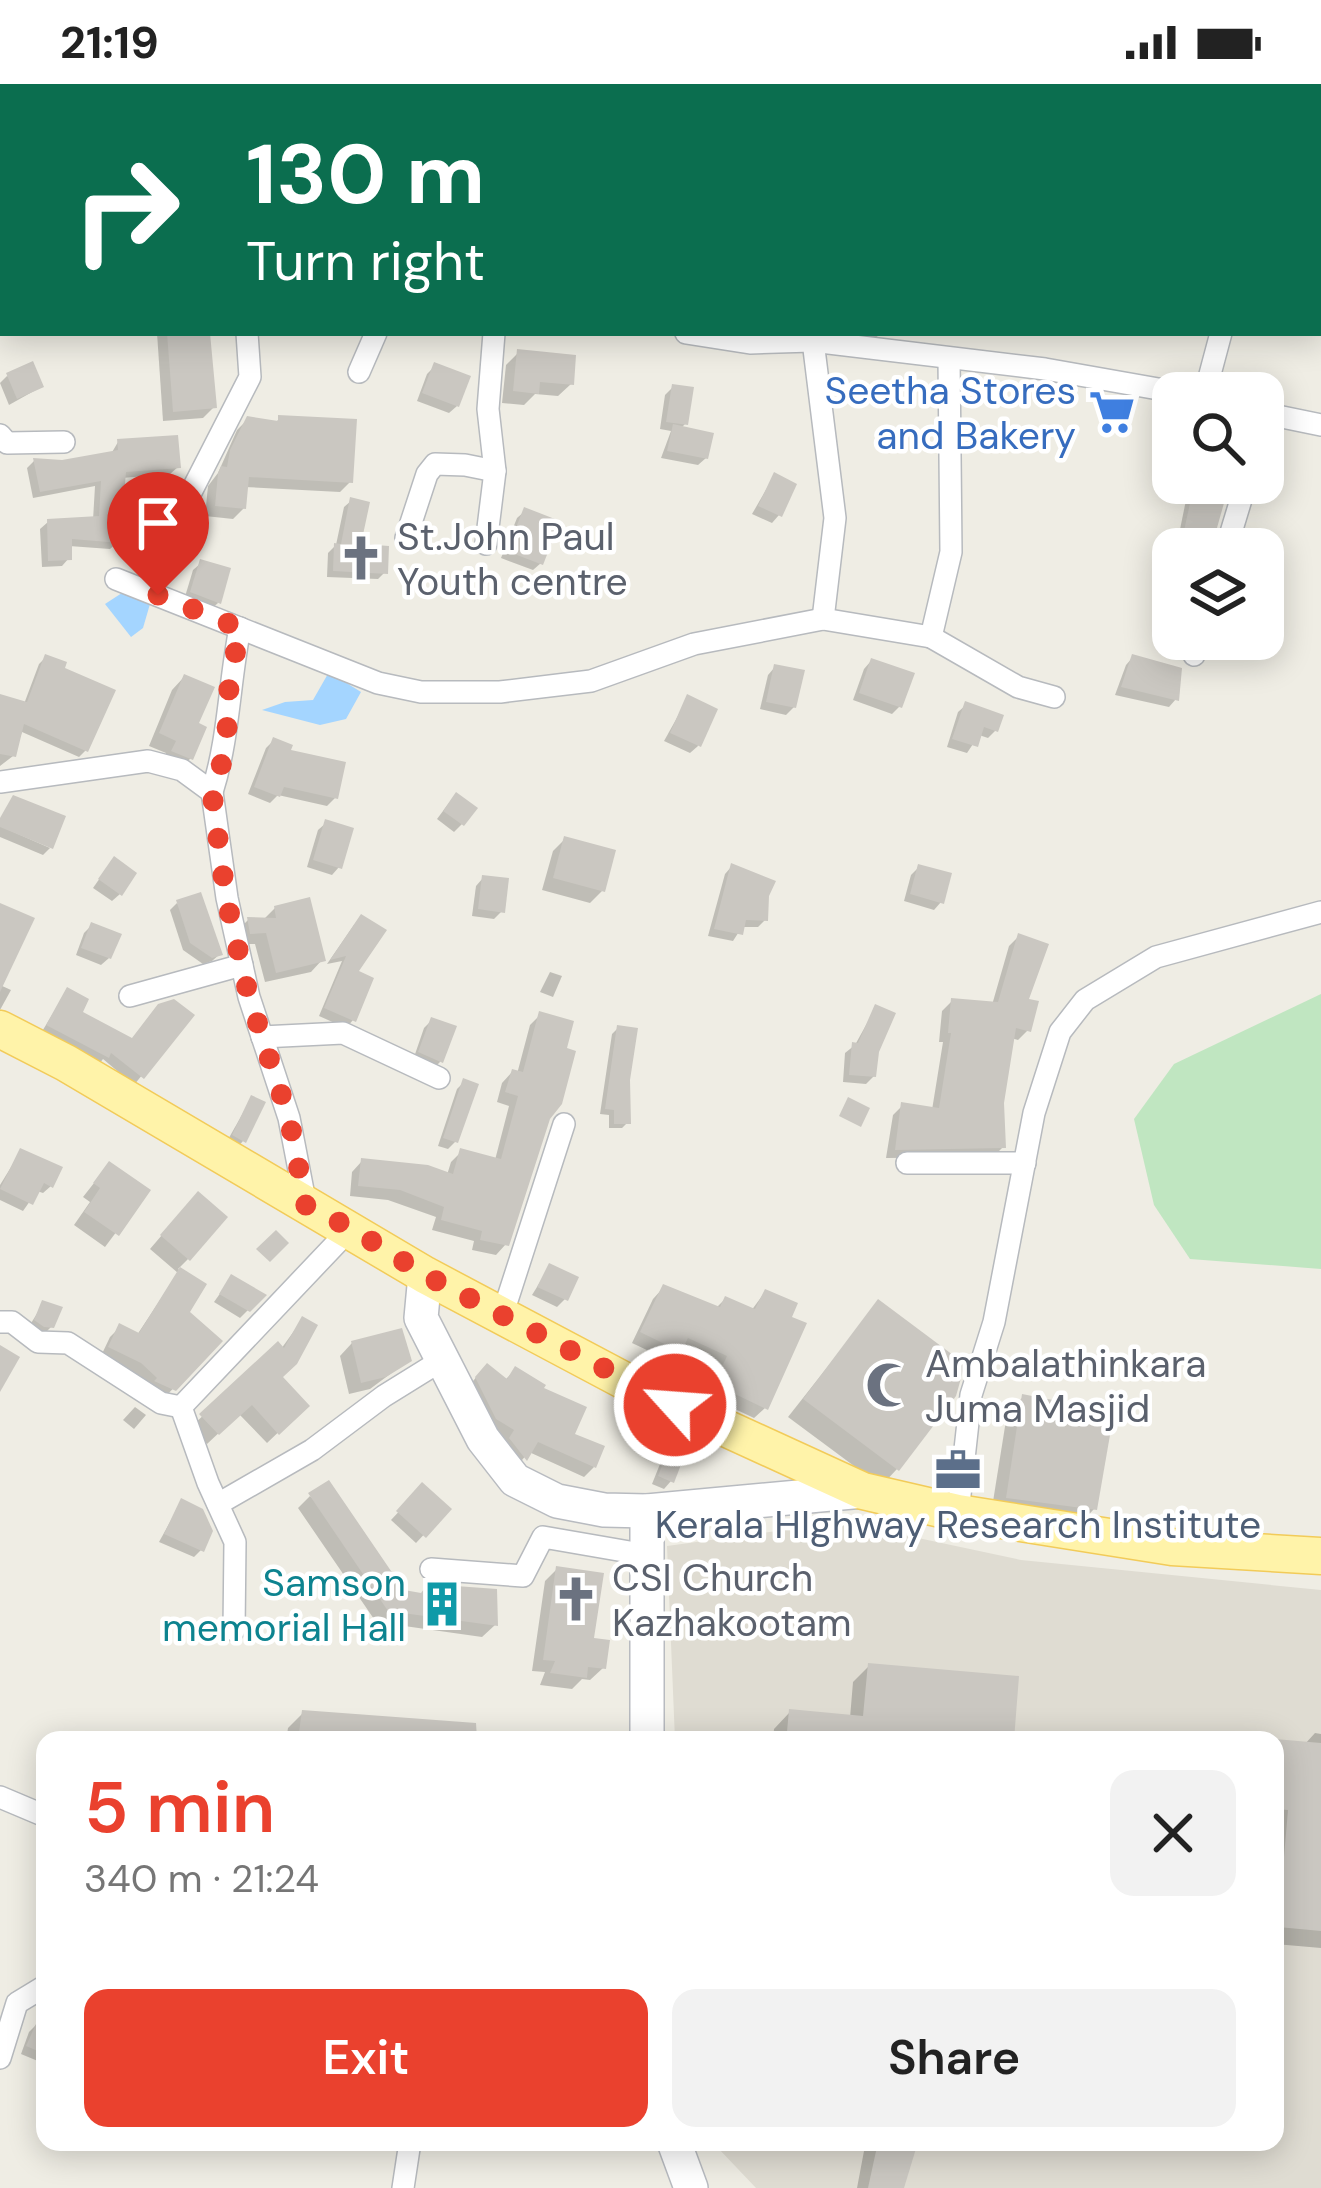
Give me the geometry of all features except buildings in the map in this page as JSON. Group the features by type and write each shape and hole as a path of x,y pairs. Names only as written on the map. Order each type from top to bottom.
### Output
{"main road":[{"path":"0,1029 66,1063 425,1275 638,1388 863,1491 958,1513 1172,1547 1321,1556"},
{"path":"425,1275 421,1318 483,1439 515,1480 557,1501 604,1510 647,1511 863,1491"},
{"path":"647,1511 647,1731"},
{"path":"678,2151 692,2188"}],"street":[{"path":"186,522 188,498 250,377 247,336"},
{"path":"358,372 375,336"},
{"path":"486,544 495,471 488,409 494,336"},
{"path":"703,336 750,344 812,337 904,343 949,358 1152,388"},
{"path":"1211,372 1220,336"},
{"path":"812,337 836,518 823,619"},
{"path":"931,637 951,552 949,358"},
{"path":"1284,417 1321,425"},
{"path":"0,435 7,443 64,442"},
{"path":"406,538 427,474 435,464 495,471"},
{"path":"116,579 379,683 421,692 500,692 591,681 694,644 823,619 931,637 1018,687 1054,697"},
{"path":"240,628 229,687 226,750 212,793 226,898 262,1037 289,1118 306,1206"},
{"path":"0,782 148,761 182,770 212,793"},
{"path":"958,1513 971,1395 994,1322 1034,1113 1060,1032 1085,1000 1156,957 1321,912"},
{"path":"130,996 242,965"},
{"path":"262,1037 343,1033 439,1078"},
{"path":"502,1316 564,1124"},
{"path":"907,1163 1025,1163"},
{"path":"181,1407 351,1228"},
{"path":"0,1322 12,1322 38,1342 68,1342 161,1403 181,1407"},
{"path":"218,1504 312,1450 442,1360"},
{"path":"181,1407 235,1542 234,1630"},
{"path":"431,1569 523,1576 543,1537 646,1555"},
{"path":"0,1797 36,1812"},
{"path":"0,2058 17,2003 36,1991"},
{"path":"403,2188 409,2151"}],"shaded area":[{"path":"843,1522 1021,1560 1321,1590 1321,2188 756,2188 721,2151 1284,2151 1284,1731 675,1731 667,1546"}],"green space":[{"path":"1321,994 1321,1269 1190,1259 1154,1205 1134,1119 1174,1064"}],"water":[{"path":"125,591 150,604 143,628 131,637 105,604"},
{"path":"329,672 361,692 346,719 320,725 262,710 313,700"}],"place":[{"name":"Seetha Stores and Bakery","path":"1112,412"},
{"name":"St.John Paul Youth centre","path":"361,558"},
{"name":"Ambalathinkara Juma Masjid","path":"889,1385"},
{"name":"Kerala HIghway Research Institute","path":"958,1470"},
{"name":"CSI Church Kazhakootam","path":"576,1599"},
{"name":"Samson memorial Hall","path":"442,1604"}],"route":[{"path":"158,595 240,628 229,687 226,750 212,793 226,898 249,997 289,1118 306,1206 425,1275 675,1405"}]}
